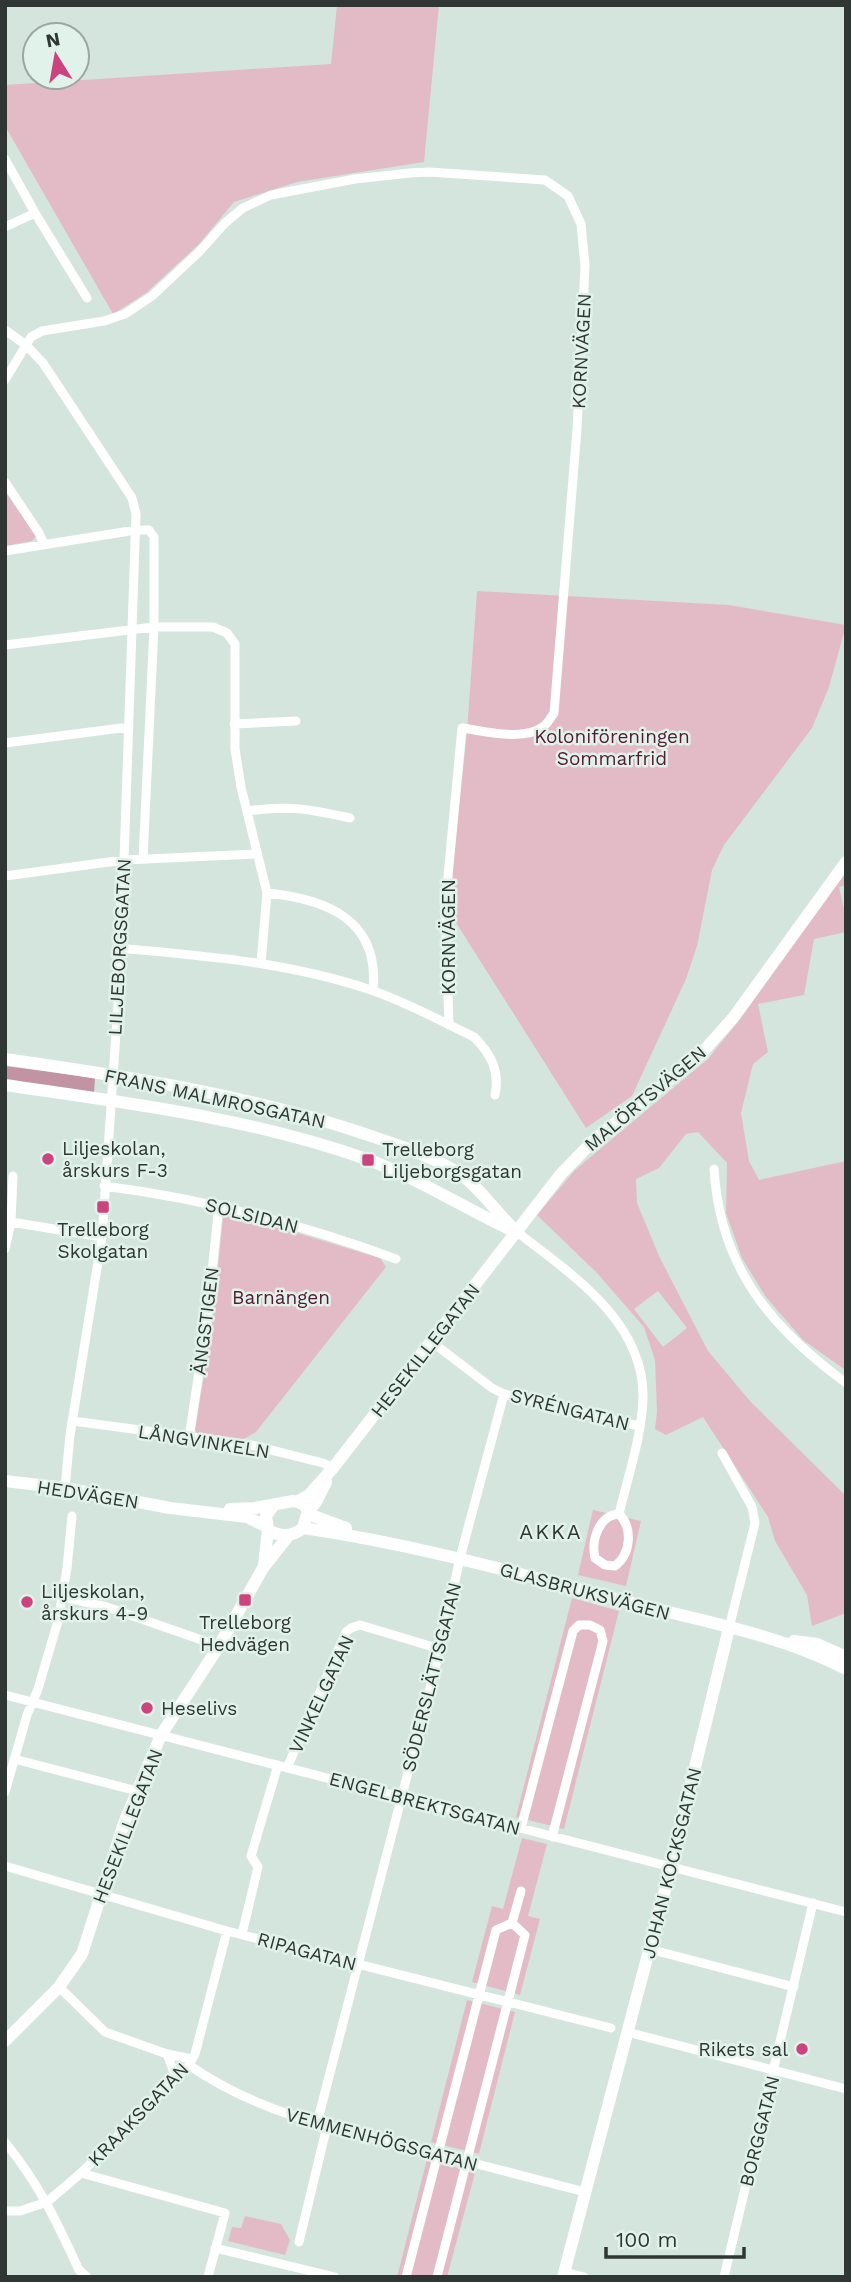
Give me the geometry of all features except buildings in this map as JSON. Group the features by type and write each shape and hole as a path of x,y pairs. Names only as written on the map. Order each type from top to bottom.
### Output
{"street":[{"path":"5,159 87,298"},
{"name":"KORNVÄGEN","path":"26,345 31,337 42,331 104,321 125,314 152,296 243,208 271,195 355,179 429,172 545,180 568,196 581,224 585,266 577,429 554,713 543,727 529,733 462,728 445,908 449,1025"},
{"path":"5,227 35,213"},
{"name":"LILJEBORGSGATAN","path":"5,330 26,345 43,363 132,498 136,530 124,860 118,948 121,986 102,1237 65,1488"},
{"path":"5,380 26,345"},
{"path":"5,482 44,544"},
{"path":"5,551 136,530"},
{"name":"LILJEBORGSGATAN","path":"136,530 149,530 154,537 154,628 143,859"},
{"path":"5,645 133,628 214,627 227,633 235,644 234,724 241,788 267,892 261,962"},
{"path":"234,724 296,721"},
{"path":"5,743 129,727"},
{"path":"247,811 280,806 350,818"},
{"path":"5,876 124,860 257,854"},
{"name":"MALÖRTSVÄGEN","path":"517,1232 576,1157 699,1056 733,1018 846,862"},
{"path":"267,892 315,901 338,912 356,927 370,949 374,973 373,990"},
{"path":"118,948 261,962 373,990 474,1037 495,1064 498,1080 495,1095"},
{"name":"FRANS MALMROSGATAN","path":"5,1059 113,1075 274,1107 340,1126 421,1155 458,1173 517,1232 605,1305 624,1330 637,1360 643,1396 620,1514"},
{"name":"FRANS MALMROSGATAN","path":"5,1085 201,1115 341,1151 409,1176 517,1232"},
{"path":"714,1169 726,1231 736,1262 754,1293 774,1320 799,1345 846,1383"},
{"path":"5,1249 11,1222 13,1176"},
{"name":"SOLSIDAN","path":"104,1185 219,1205 300,1227 396,1259"},
{"name":"ÄNGSTIGEN","path":"188,1438 207,1319 219,1205"},
{"path":"11,1222 102,1237"},
{"name":"HESEKILLEGATAN","path":"297,1502 309,1495 333,1468 517,1232"},
{"name":"SYRÉNGATAN","path":"432,1342 492,1388 505,1394 639,1426"},
{"name":"SÖDERSLÄTTSGATAN","path":"299,2242 358,1965 440,1649 460,1558 505,1394"},
{"name":"LÅNGVINKELN","path":"73,1421 251,1445 323,1463 333,1468"},
{"name":"JOHAN KOCKSGATAN","path":"563,2274 670,1868 755,1523 752,1507 722,1453"},
{"name":"HESEKILLEGATAN","path":"308,1513 333,1468"},
{"name":"HEDVÄGEN","path":"5,1481 65,1488 170,1508 247,1517 278,1534 289,1535"},
{"path":"289,1535 303,1528 308,1513 302,1503 297,1502"},
{"name":"HEDVÄGEN","path":"170,1508 244,1508 297,1502"},
{"path":"267,1528 267,1516 274,1504"},
{"name":"GLASBRUKSVÄGEN","path":"308,1513 393,1543"},
{"path":"620,1514 626,1520 630,1531 623,1560 615,1566 605,1565 595,1558 593,1549 601,1523 610,1515 620,1514"},
{"path":"5,1792 58,1621 72,1516"},
{"name":"HESEKILLEGATAN","path":"264,1568 267,1528"},
{"name":"GLASBRUKSVÄGEN","path":"303,1528 393,1543 460,1558 776,1640 817,1644 841,1655 846,1669"},
{"name":"HESEKILLEGATAN","path":"5,2041 59,1987 82,1954 124,1823 162,1735 219,1646 264,1568 289,1535"},
{"path":"63,1597 149,1620 219,1646"},
{"name":"VINKELGATAN","path":"242,1934 258,1867 251,1856 282,1766 346,1633 359,1625 440,1649"},
{"path":"522,1828 573,1631 579,1625 590,1625 600,1630 603,1642 552,1837"},
{"name":"ENGELBREKTSGATAN","path":"5,1695 846,1912"},
{"path":"14,1759 137,1791"},
{"name":"RIPAGATAN","path":"5,1866 228,1931 611,2028"},
{"path":"512,1923 521,1891"},
{"name":"BORGGATAN","path":"724,2277 813,1903"},
{"path":"406,2277 496,1930 512,1923"},
{"path":"437,2277 526,1935 512,1923"},
{"name":"KRAAKSGATAN","path":"47,2202 80,2173 190,2062 228,1931"},
{"path":"649,1949 794,1987"},
{"name":"VEMMENHÖGSGATAN","path":"59,1987 105,2032 190,2062 214,2082 266,2108 322,2125 585,2192"},
{"path":"627,2032 846,2089"},
{"path":"166,2054 176,2078"},
{"path":"5,2142 47,2202 79,2270 87,2277"},
{"path":"80,2173 225,2213 208,2277"},
{"path":"5,2211 20,2211 47,2202"},
{"path":"215,2248 335,2277"},
{"path":"563,2274 584,2277"}],"green space":[{"path":"337,5 439,5 424,162 297,182 234,202 199,244 146,293 113,314 5,126 5,85 21,84 21,91 91,91 91,79 331,64"},
{"path":"5,491 36,536 32,541 5,546"},
{"name":"Koloniföreningen Sommarfrid","path":"477,591 729,605 846,625 829,687 812,728 724,845 712,870 697,946 686,979 632,1096 586,1128 448,910 467,732"},
{"path":"846,872 846,885 839,887 846,918 846,932 814,939 804,995 758,1004 768,1052 753,1064 741,1113 749,1161 759,1180 846,1161 846,1369 803,1340 766,1297 742,1258 726,1213 727,1163 698,1132 686,1134 659,1168 636,1179 637,1203 659,1256 708,1351 750,1401 846,1496 846,1613 812,1626 807,1595 775,1541 768,1517 703,1417 666,1435 655,1429 655,1360 644,1327 597,1273 537,1215 575,1170 708,1059","holes":["658,1291 687,1328 663,1347 634,1309"]},
{"name":"Barnängen","path":"227,1212 380,1258 386,1267 256,1432 240,1441 198,1435 195,1430 212,1325 223,1218"},
{"path":"593,1510 641,1521 626,1586 578,1575"},
{"path":"572,1598 619,1611 564,1829 516,1817"},
{"path":"522,1838 547,1844 528,1916 540,1919 520,1995 472,1982 492,1906 503,1909"},
{"path":"467,2000 515,2012 479,2154 431,2142"},
{"path":"427,2159 475,2173 447,2277 397,2277"},
{"path":"245,2216 281,2224 290,2240 285,2255 228,2241 232,2227 241,2228"}],"shaded area":[{"path":"5,1066 95,1078 94,1093 5,1081"}],"place":[{"name":"Liljeskolan, årskurs F-3","path":"48,1159"},
{"name":"Trelleborg Liljeborgsgatan","path":"368,1160"},
{"name":"Trelleborg Skolgatan","path":"103,1207"},
{"name":"Trelleborg Hedvägen","path":"245,1600"},
{"name":"Liljeskolan, årskurs 4-9","path":"27,1602"},
{"name":"Heselivs","path":"147,1708"},
{"name":"Rikets sal","path":"802,2049"}],"district":[{"name":"AKKA","path":"551,1532"}]}
